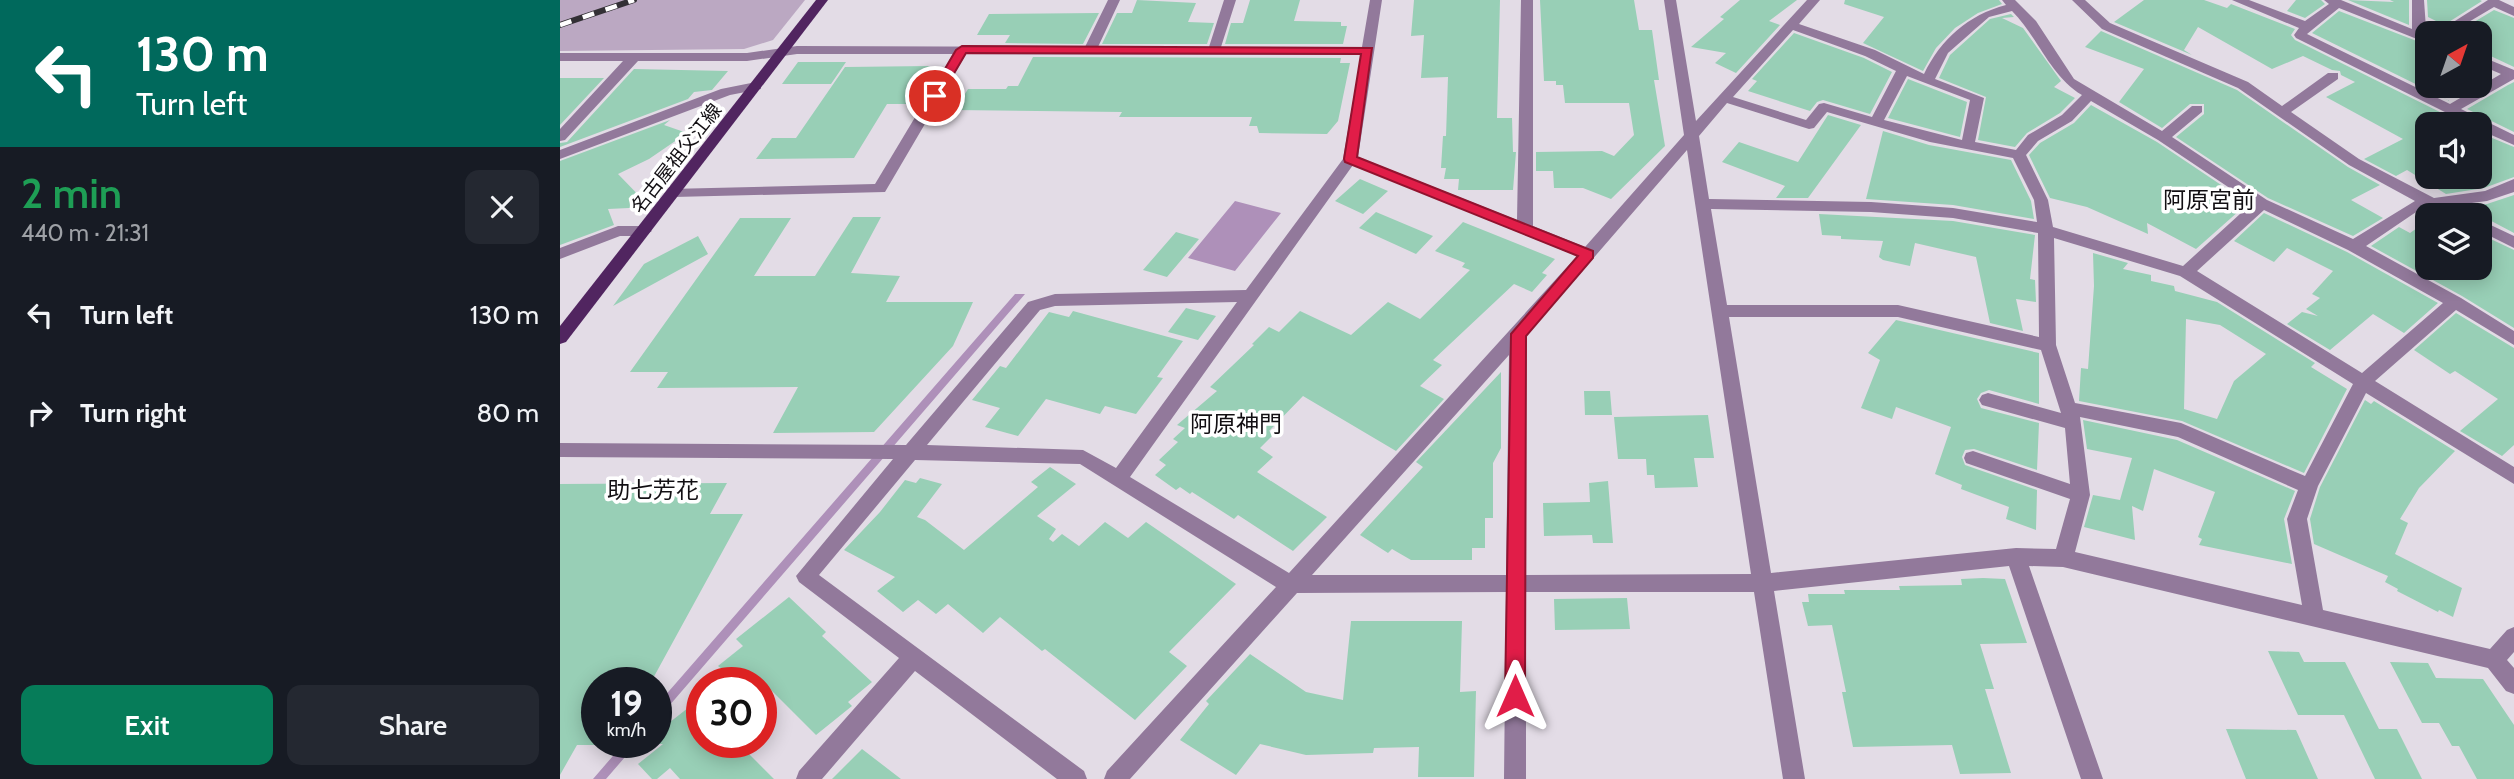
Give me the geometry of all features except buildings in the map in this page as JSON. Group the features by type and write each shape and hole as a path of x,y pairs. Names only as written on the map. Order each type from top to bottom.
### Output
{"main road":[{"name":"名古屋祖父江線","path":"560,338 822,0"}],"street":[{"path":"1090,50 1114,0"},
{"path":"1214,50 1230,0"},
{"path":"1118,479 1350,159 1376,0"},
{"path":"1525,229 1527,0"},
{"path":"1670,0 1794,779"},
{"path":"1115,779 1518,334 1724,98 1814,0"},
{"path":"2078,0 2106,26 2243,85 2354,162 2433,203"},
{"path":"2238,0 2306,26"},
{"path":"2418,0 2421,21"},
{"path":"2415,35 2333,2 2306,26 2300,35 2514,141"},
{"path":"2462,21 2493,2 2511,7"},
{"path":"1927,81 1942,51 1986,14 2011,3 2032,24 2069,82 2163,137 2262,203 2354,246 2455,302 2514,339"},
{"path":"1791,25 1870,53 1927,81 1977,97 1968,144"},
{"path":"560,57 747,57 797,50 1368,51"},
{"path":"674,192 880,189 962,50"},
{"path":"560,137 634,57"},
{"path":"2495,66 2514,58"},
{"path":"2492,65 2512,74"},
{"path":"1876,122 1904,69"},
{"path":"2451,109 2512,74"},
{"path":"2281,113 2333,76"},
{"path":"560,155 726,92 756,86"},
{"path":"2019,155 2033,138 2067,118 2090,94"},
{"path":"1724,98 1809,125 1824,107 1930,138 2019,155"},
{"path":"2163,137 2197,109"},
{"path":"2019,155 2041,200 2046,230 2048,345 2071,416 2081,495 2063,558"},
{"path":"1350,159 1588,254"},
{"path":"2448,203 2487,196 2511,188 2514,184"},
{"path":"2186,272 2262,203"},
{"path":"1703,204 1871,207 1953,213 2023,223 2186,272 2514,476"},
{"path":"2354,246 2415,206"},
{"path":"560,254 618,231 644,231"},
{"path":"2492,231 2514,243"},
{"path":"1076,779 806,576 1034,306 1055,300 1251,296"},
{"path":"2314,616 2297,519 2309,486 2363,382 2455,302"},
{"path":"1720,311 1898,311 2048,345"},
{"path":"1515,779 1518,334"},
{"path":"1988,400 2071,416 2181,430 2309,486"},
{"path":"560,450 908,452 1083,457 1289,584 1762,583 2016,557 2063,558 2494,660 2514,684"},
{"path":"1973,458 2081,495"},
{"path":"2016,557 2092,779"},
{"path":"2494,660 2514,637"},
{"path":"807,779 914,657"}],"shaded area":[{"path":"560,0 805,0 773,40 744,49 560,51"},
{"path":"1235,201 1281,213 1235,271 1188,258"},
{"path":"1015,294 1025,294 703,667 690,667"},
{"path":"686,672 686,686 672,702 672,688"},
{"path":"611,758 624,758 606,779 593,779"}],"railway":[{"path":"560,25 634,0"}],"district":[{"name":"阿原宮前","path":"2209,200"},
{"name":"阿原神門","path":"1236,424"},
{"name":"助七芳花","path":"653,490"}],"route":[{"path":"935,96 962,50 1368,51 1350,159 1588,254 1518,334 1515,696"}]}
